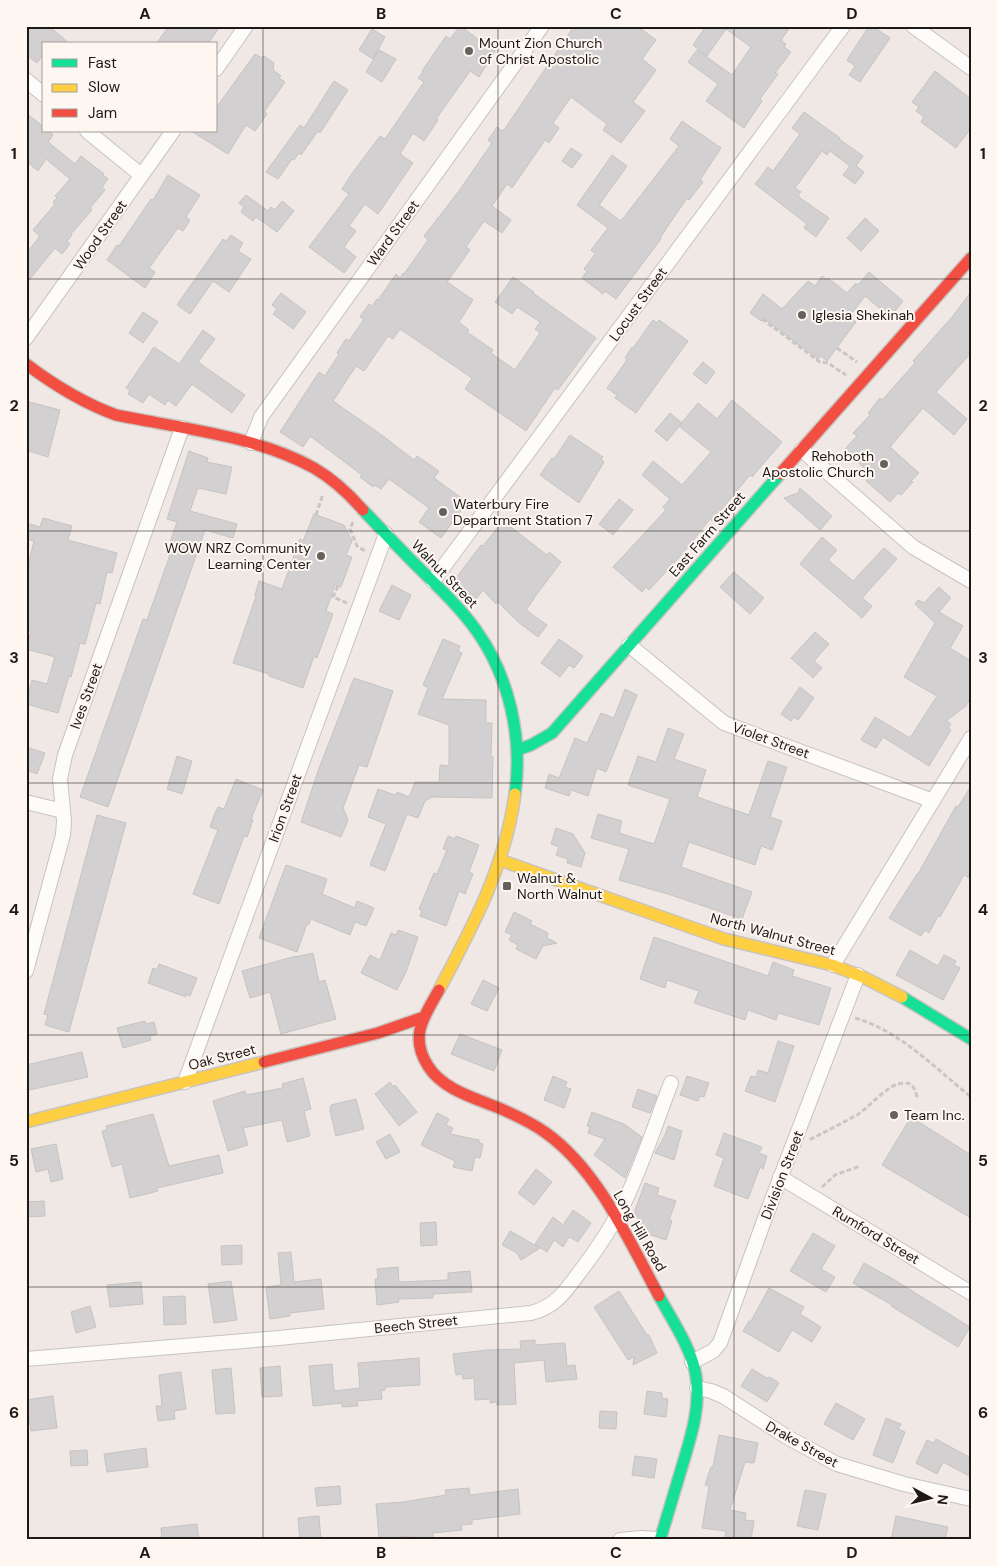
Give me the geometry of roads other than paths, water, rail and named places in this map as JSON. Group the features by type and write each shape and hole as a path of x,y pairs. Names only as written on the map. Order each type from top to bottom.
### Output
{"main road":[{"name":"East Farm Street","path":"517,750 531,745 552,733 971,258"},
{"name":"Walnut Street","path":"26,364 63,390 103,411 251,443 281,452 316,468 336,482 433,581 476,629 500,672 511,708 517,750 513,811 500,860 482,906 424,1017"},
{"name":"North Walnut Street","path":"500,860 724,939 833,965 858,975 897,995 971,1039"},
{"name":"Oak Street","path":"26,1122 378,1033 424,1017"},
{"name":"Long Hill Road","path":"424,1017 419,1032 421,1049 428,1066 435,1075 461,1092 523,1119 555,1140 585,1170 600,1190 616,1218 675,1325 692,1362 697,1388 695,1421 660,1540"}],"street":[{"path":"218,66 246,26"},
{"name":"Ward Street","path":"251,443 255,428 261,417 542,26"},
{"name":"Locust Street","path":"433,581 843,26"},
{"path":"913,26 971,68"},
{"path":"26,80 42,93"},
{"path":"89,132 142,175"},
{"name":"Wood Street","path":"26,338 171,132"},
{"name":"Ives Street","path":"26,971 64,828 60,779 65,755 182,428"},
{"path":"802,450 913,547 971,581"},
{"name":"Irion Street","path":"185,1082 386,534"},
{"name":"Violet Street","path":"629,645 724,723 933,801"},
{"path":"833,965 971,738"},
{"path":"26,802 63,811"},
{"name":"Division Street","path":"692,1362 713,1351 720,1343 780,1177 858,975"},
{"name":"Beech Street","path":"26,1359 279,1338 541,1310 555,1302 562,1295 594,1254 616,1218 632,1184 672,1083"},
{"name":"Rumford Street","path":"780,1177 971,1293"},
{"name":"Drake Street","path":"697,1388 722,1396 787,1437 836,1464 904,1484 971,1499"},
{"path":"620,1540 641,1538 660,1540"}],"place":[{"name":"Mount Zion Church of Christ Apostolic","path":"469,51"},
{"name":"Iglesia Shekinah","path":"802,315"},
{"name":"Rehoboth Apostolic Church","path":"884,464"},
{"name":"Waterbury Fire Department Station 7","path":"443,512"},
{"name":"WOW NRZ Community Learning Center","path":"321,556"},
{"name":"Walnut & North Walnut","path":"507,886"},
{"name":"Team Inc.","path":"894,1115"}]}
